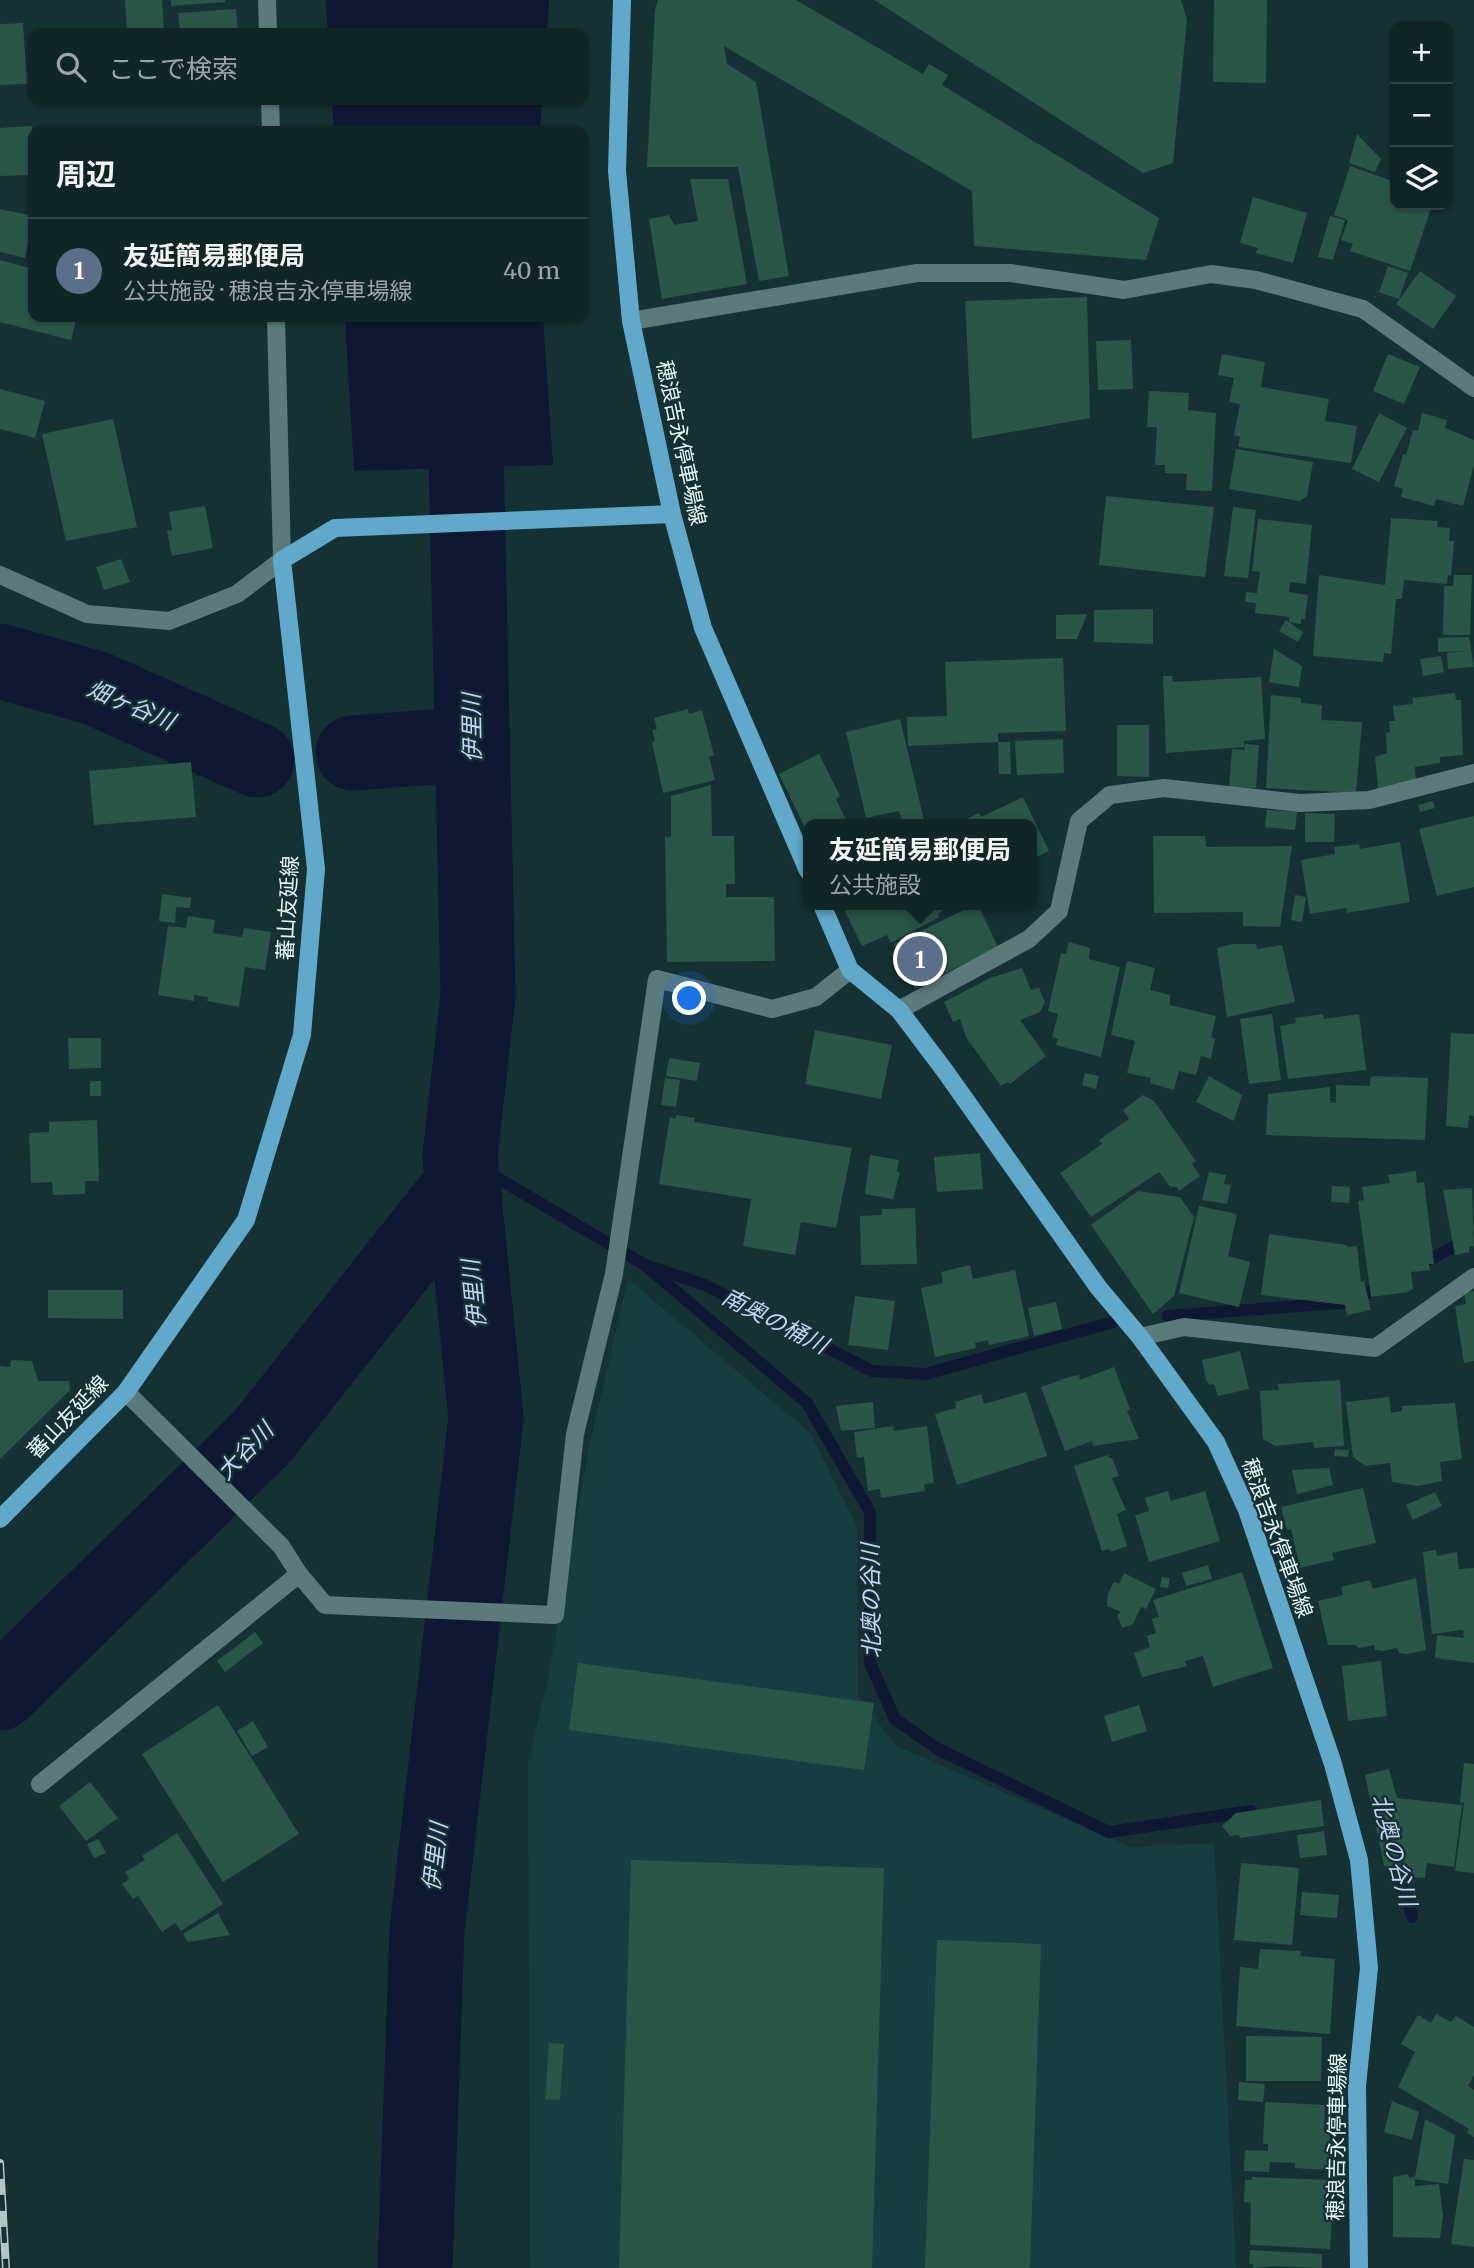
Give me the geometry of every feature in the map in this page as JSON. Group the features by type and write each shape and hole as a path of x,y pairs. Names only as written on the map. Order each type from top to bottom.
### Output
{"main road":[{"name":"穂浪吉永停車場線","path":"622,0 617,171 631,321 672,514 703,628 803,860"},
{"path":"282,560 335,528 672,514"},
{"name":"蕃山友延線","path":"0,1519 126,1392 246,1220 302,1035 316,869 282,560"},
{"name":"穂浪吉永停車場線","path":"824,910 850,970 899,1010 1098,1287 1140,1337 1216,1442 1247,1510 1333,1765 1359,1860 1369,1968 1357,2086 1359,2268"}],"street":[{"path":"267,0 268,28"},
{"path":"270,105 271,126"},
{"path":"631,321 917,273 1010,273 1124,290 1212,274 1256,280 1363,309 1474,388"},
{"path":"0,575 87,614 169,621 237,594 282,560 276,322"},
{"path":"899,1010 1029,939 1059,911 1079,821 1110,795 1164,788 1300,803 1369,800 1474,773"},
{"path":"126,1392 281,1546 299,1574 325,1605 555,1615 575,1434 614,1274 657,979 772,1009 816,997 850,970"},
{"path":"1140,1337 1184,1327 1375,1348 1474,1277"},
{"path":"40,1784 299,1574"}],"shaded area":[{"path":"326,0 549,0 547,28 328,28"},
{"path":"332,105 542,105 540,126 334,126"},
{"path":"345,322 543,322 553,465 354,471"},
{"path":"628,1279 810,1433 857,1526 858,1696 896,1746 1131,1847 1214,1843 1236,2268 530,2268 528,1763 548,1679 589,1447"}],"building":[{"path":"125,0 162,0 164,28 127,28"},
{"path":"171,0 225,0 225,2 171,6"},
{"path":"658,0 796,0 923,74 929,64 948,75 942,85 1159,218 1146,260 974,246 972,191 724,46 727,64 756,82 789,276 759,281 738,167 647,167 655,10"},
{"path":"874,0 1181,0 1187,20 1173,163 1143,173"},
{"path":"1214,0 1267,0 1266,83 1213,82"},
{"path":"236,9 238,28 180,28 178,13"},
{"path":"23,23 27,84 0,85 0,24"},
{"path":"28,126 28,175 0,176 0,128"},
{"path":"1357,134 1381,159 1375,172 1349,163"},
{"path":"1350,166 1390,180 1390,210 1430,210 1410,271 1350,251 1353,244 1341,240 1348,220 1334,215"},
{"path":"690,179 728,179 747,284 662,299 649,219 669,215 674,225 698,221"},
{"path":"1253,197 1307,213 1293,263 1256,253 1258,248 1240,243"},
{"path":"0,209 28,215 25,258 0,252"},
{"path":"1330,216 1345,220 1333,260 1318,257"},
{"path":"0,260 28,268 28,322 76,322 71,340 0,322"},
{"path":"1388,266 1408,273 1399,299 1379,292"},
{"path":"1420,271 1456,296 1433,329 1396,304"},
{"path":"1087,297 1090,418 972,439 965,301"},
{"path":"1131,340 1133,389 1098,390 1096,341"},
{"path":"1222,354 1265,362 1261,387 1329,399 1325,421 1357,426 1351,463 1238,447 1240,437 1234,435 1240,404 1229,402 1234,378 1218,375"},
{"path":"1388,354 1420,367 1404,404 1373,391"},
{"path":"0,389 45,401 35,438 0,429"},
{"path":"1149,391 1189,393 1188,410 1216,413 1212,491 1186,490 1187,474 1165,473 1165,465 1155,465 1157,427 1147,427"},
{"path":"1379,413 1407,428 1379,482 1352,469"},
{"path":"1422,413 1447,420 1445,428 1474,440 1474,465 1463,506 1436,499 1434,506 1401,497 1403,489 1394,486 1403,454 1406,455 1413,430 1418,431"},
{"path":"113,419 137,527 66,541 42,434"},
{"path":"1236,449 1313,462 1307,496 1300,501 1229,489"},
{"path":"1106,496 1214,507 1205,577 1099,565"},
{"path":"205,506 213,548 172,556 167,531 172,530 169,512"},
{"path":"1233,507 1256,510 1248,578 1224,576"},
{"path":"1391,518 1438,521 1437,527 1450,528 1449,541 1454,541 1451,576 1448,575 1447,584 1404,580 1402,599 1396,599 1391,654 1384,653 1383,662 1313,656 1319,575 1385,585"},
{"path":"1258,519 1312,525 1306,584 1290,582 1289,592 1308,595 1305,619 1301,619 1301,624 1289,622 1289,617 1255,613 1256,603 1245,602 1246,592 1257,593 1260,572 1252,571"},
{"path":"121,559 130,582 104,590 96,567"},
{"path":"1454,575 1472,575 1470,635 1443,635 1444,586 1453,586"},
{"path":"1153,609 1153,644 1094,642 1094,610"},
{"path":"1087,614 1077,639 1056,639 1056,615"},
{"path":"1286,620 1303,632 1298,642 1279,631"},
{"path":"1469,637 1474,667 1448,669 1447,653 1465,651 1438,652 1438,638"},
{"path":"1274,649 1302,666 1299,687 1269,682"},
{"path":"1441,656 1444,672 1423,676 1420,659"},
{"path":"1063,658 1066,731 998,733 998,742 908,746 907,717 947,716 945,662"},
{"path":"1163,676 1172,676 1173,682 1261,677 1265,739 1244,741 1244,747 1166,753"},
{"path":"1455,693 1456,700 1461,700 1463,755 1440,757 1440,763 1415,767 1416,784 1378,788 1375,757 1387,753 1386,733 1390,732 1389,721 1395,721 1393,706 1413,704 1412,698"},
{"path":"1271,695 1301,698 1301,703 1322,705 1321,720 1362,722 1356,793 1266,788"},
{"path":"688,709 689,714 702,710 714,755 709,757 715,780 663,793 652,742 655,740 652,730 657,729 654,718"},
{"path":"900,719 924,819 901,819 899,811 866,818 846,732"},
{"path":"1117,725 1149,725 1149,777 1117,776"},
{"path":"1063,739 1064,773 1017,775 1015,741"},
{"path":"998,742 1010,742 1011,774 999,774"},
{"path":"1245,744 1259,745 1256,788 1229,787 1232,749 1244,750"},
{"path":"819,754 840,796 836,799 846,819 803,819 803,824 779,774"},
{"path":"191,762 196,817 94,825 89,771"},
{"path":"711,785 712,836 734,836 735,884 726,884 726,897 774,897 775,961 667,962 665,837 671,837 671,796"},
{"path":"1023,797 1034,819 966,819 979,813 981,817"},
{"path":"1433,801 1435,808 1420,812 1418,805"},
{"path":"1267,810 1297,812 1295,830 1265,827"},
{"path":"1305,813 1335,814 1334,842 1305,842"},
{"path":"1474,816 1474,887 1437,896 1419,829"},
{"path":"1037,826 1049,851 1037,857"},
{"path":"1153,836 1205,836 1206,847 1292,846 1280,927 1243,926 1243,912 1154,913"},
{"path":"1400,842 1410,902 1347,913 1346,908 1310,914 1301,860 1335,854 1334,847 1359,844 1360,849"},
{"path":"162,894 191,898 190,908 176,907 175,923 159,921"},
{"path":"1295,895 1306,897 1302,922 1291,920"},
{"path":"844,910 944,910 938,914 939,917 891,943 887,935 862,946"},
{"path":"964,910 980,910 998,947 915,988 894,944"},
{"path":"188,916 215,920 213,933 242,937 244,928 271,932 265,970 245,967 239,1007 207,1001 208,997 194,995 194,1001 158,995 168,926 186,928"},
{"path":"1069,942 1090,948 1089,959 1120,967 1101,1057 1056,1045 1058,1039 1052,1037 1058,1014 1048,1011 1061,953 1066,954"},
{"path":"1233,944 1256,944 1257,949 1282,945 1295,1002 1227,1017 1217,948"},
{"path":"1127,961 1155,968 1150,990 1170,995 1170,1005 1216,1016 1211,1037 1215,1039 1211,1059 1201,1056 1196,1075 1179,1071 1174,1090 1150,1083 1151,1078 1127,1073 1135,1041 1111,1035"},
{"path":"1022,968 1031,990 1039,988 1045,1002 1040,1012 1020,1020 1046,1056 1010,1084 1008,1082 1001,1086 966,1037 960,1019 953,1022 944,1002 990,978"},
{"path":"1272,1014 1281,1080 1249,1084 1240,1019"},
{"path":"1323,1014 1324,1019 1359,1014 1366,1070 1288,1079 1280,1026 1296,1023 1295,1018"},
{"path":"815,1030 892,1045 881,1099 805,1084"},
{"path":"1451,1033 1474,1034 1474,1116 1469,1115 1468,1128 1446,1126"},
{"path":"68,1038 101,1038 101,1068 69,1069"},
{"path":"669,1058 700,1063 697,1081 666,1076"},
{"path":"1085,1073 1099,1076 1096,1089 1082,1085"},
{"path":"1209,1076 1242,1095 1234,1121 1196,1102"},
{"path":"665,1078 680,1080 676,1107 661,1105"},
{"path":"1370,1078 1428,1078 1425,1140 1266,1135 1268,1094 1330,1087 1330,1103 1336,1103 1336,1085 1370,1086"},
{"path":"90,1081 101,1081 101,1096 90,1096"},
{"path":"1143,1095 1154,1101 1196,1161 1192,1164 1200,1176 1179,1191 1177,1187 1170,1187 1159,1172 1091,1217 1060,1173 1102,1144 1099,1140 1129,1119 1123,1110"},
{"path":"676,1115 695,1118 694,1122 852,1148 836,1228 801,1222 795,1255 743,1246 751,1199 659,1184 670,1117 676,1119"},
{"path":"97,1120 99,1181 85,1181 85,1194 53,1195 52,1182 31,1183 29,1133 49,1132 49,1122"},
{"path":"980,1153 983,1189 937,1192 934,1157"},
{"path":"870,1155 899,1160 897,1172 900,1172 893,1199 865,1194"},
{"path":"1416,1171 1417,1183 1424,1182 1434,1264 1429,1264 1430,1270 1411,1272 1413,1289 1408,1292 1371,1297 1358,1201 1364,1200 1362,1187 1390,1183 1388,1175"},
{"path":"1209,1172 1226,1175 1224,1184 1231,1185 1227,1204 1202,1200"},
{"path":"1332,1186 1350,1187 1349,1203 1331,1202"},
{"path":"1472,1188 1474,1246 1469,1247 1469,1252 1455,1255 1443,1190"},
{"path":"1138,1191 1180,1197 1194,1217 1174,1296 1153,1314 1091,1225"},
{"path":"1199,1206 1237,1214 1228,1256 1250,1262 1239,1307 1179,1293"},
{"path":"915,1208 917,1264 861,1265 860,1216 882,1215 882,1209"},
{"path":"1269,1234 1347,1247 1357,1246 1361,1282 1364,1281 1371,1310 1347,1315 1345,1305 1261,1295"},
{"path":"970,1265 973,1279 1015,1270 1029,1336 989,1345 988,1340 975,1343 976,1348 935,1357 921,1288 943,1283 941,1272"},
{"path":"48,1290 123,1290 123,1319 48,1318"},
{"path":"1474,1291 1474,1361 1464,1363 1455,1306 1466,1304 1464,1293"},
{"path":"855,1296 895,1301 888,1350 848,1345"},
{"path":"1056,1302 1062,1329 1034,1336 1028,1308"},
{"path":"1240,1351 1249,1389 1218,1396 1214,1384 1210,1385 1206,1380 1202,1360"},
{"path":"11,1360 32,1361 38,1381 69,1381 70,1390 0,1459 0,1366 10,1367"},
{"path":"1114,1367 1130,1409 1127,1411 1139,1439 1093,1446 1092,1441 1065,1451 1041,1387 1079,1375 1080,1380"},
{"path":"1340,1380 1344,1446 1314,1448 1313,1442 1275,1446 1263,1439 1260,1391 1279,1390 1278,1384"},
{"path":"1026,1392 1047,1456 957,1485 935,1414 956,1408 955,1402 981,1394 984,1404"},
{"path":"1389,1397 1391,1413 1402,1411 1402,1406 1455,1403 1462,1459 1440,1462 1442,1481 1418,1486 1392,1482 1390,1463 1365,1466 1353,1457 1346,1402"},
{"path":"873,1402 875,1428 841,1431 836,1406"},
{"path":"893,1426 894,1431 927,1426 934,1483 924,1484 925,1491 881,1498 880,1489 868,1491 864,1457 857,1458 854,1432"},
{"path":"1335,1449 1349,1450 1348,1457 1334,1456"},
{"path":"1108,1455 1112,1458 1119,1476 1112,1478 1126,1510 1117,1514 1127,1546 1111,1552 1109,1549 1102,1551 1074,1466"},
{"path":"1329,1468 1333,1485 1297,1494 1292,1470"},
{"path":"1363,1488 1376,1543 1332,1553 1334,1560 1300,1568 1291,1529 1287,1530 1281,1507"},
{"path":"1168,1491 1171,1501 1205,1491 1220,1541 1149,1562 1135,1515 1149,1511 1145,1498"},
{"path":"1435,1492 1442,1506 1413,1520 1406,1505"},
{"path":"1436,1550 1437,1556 1457,1552 1459,1569 1474,1568 1474,1663 1435,1658 1437,1635 1464,1638 1463,1630 1432,1634 1423,1552"},
{"path":"1208,1565 1212,1579 1186,1586 1182,1573"},
{"path":"1242,1572 1273,1668 1213,1687 1203,1656 1185,1661 1187,1666 1142,1677 1134,1653 1150,1647 1147,1636 1156,1633 1152,1619 1159,1617 1153,1600"},
{"path":"1124,1573 1156,1589 1146,1609 1141,1607 1133,1624 1122,1628 1117,1615 1121,1612 1107,1606 1108,1593 1114,1582 1119,1584"},
{"path":"1162,1577 1170,1578 1168,1588 1160,1587"},
{"path":"1416,1578 1426,1650 1407,1654 1399,1653 1397,1648 1375,1650 1374,1645 1359,1648 1355,1645 1328,1645 1318,1601 1343,1595 1341,1587 1370,1580 1373,1589"},
{"path":"255,1632 263,1643 225,1672 217,1661"},
{"path":"1381,1661 1387,1716 1348,1721 1342,1666"},
{"path":"578,1663 874,1703 864,1770 569,1730"},
{"path":"218,1705 299,1834 223,1882 142,1754"},
{"path":"1139,1705 1147,1731 1112,1742 1104,1716"},
{"path":"253,1721 268,1747 252,1756 237,1731"},
{"path":"1464,1763 1474,1764 1474,1873 1455,1871 1464,1803 1460,1802"},
{"path":"1389,1769 1397,1798 1462,1805 1454,1867 1427,1863 1425,1878 1395,1877 1384,1865 1365,1775"},
{"path":"90,1782 118,1818 86,1841 59,1806"},
{"path":"1321,1800 1324,1826 1240,1838 1239,1835 1230,1836 1222,1826 1236,1813"},
{"path":"1324,1831 1327,1855 1300,1858 1297,1835"},
{"path":"177,1833 223,1904 181,1931 175,1923 162,1932 138,1896 133,1899 122,1884 129,1879 125,1872 145,1860 142,1856"},
{"path":"98,1839 106,1853 94,1858 87,1844"},
{"path":"631,1860 884,1868 872,2268 619,2268"},
{"path":"1241,1863 1299,1868 1292,1945 1234,1940"},
{"path":"1302,1892 1339,1895 1337,1918 1300,1915"},
{"path":"218,1913 230,1935 188,1942 183,1934"},
{"path":"937,1940 1041,1944 1030,2268 925,2268"},
{"path":"1260,1949 1301,1951 1300,1956 1335,1959 1330,2034 1236,2026 1240,1967 1258,1969"},
{"path":"1436,2014 1451,2022 1456,2016 1474,2027 1474,2075 1468,2086 1474,2090 1474,2137 1467,2133 1469,2129 1398,2087 1415,2052 1401,2044 1418,2015 1431,2023"},
{"path":"1246,2036 1322,2037 1321,2081 1246,2081"},
{"path":"549,2043 564,2044 560,2100 545,2099"},
{"path":"1239,2082 1265,2084 1263,2102 1238,2100"},
{"path":"1392,2101 1419,2112 1412,2140 1384,2132"},
{"path":"1265,2102 1325,2105 1324,2133 1330,2133 1329,2170 1295,2168 1295,2163 1270,2162 1269,2172 1244,2171 1245,2150 1268,2151 1268,2144 1263,2144"},
{"path":"1425,2119 1455,2135 1448,2184 1415,2179 1415,2186 1439,2184 1443,2216 1440,2238 1393,2237 1393,2177 1408,2174 1409,2178 1415,2177"},
{"path":"1464,2159 1474,2160 1474,2247 1451,2244"},
{"path":"1252,2177 1334,2180 1330,2249 1250,2245 1251,2203 1244,2202 1245,2180 1252,2180"},
{"path":"1250,2250 1322,2254 1322,2268 1253,2268 1253,2264 1249,2264"}],"waterway":[{"name":"伊里川","path":"415,2268 427,1930 486,1418 460,1156 478,996 463,322"},
{"name":"畑ヶ谷川","path":"0,661 95,688 257,760"},
{"name":"畑ヶ谷川","path":"353,753 473,744"},
{"name":"南奥の桶川","path":"460,1156 645,1265 705,1285 872,1371 925,1374 1113,1322"},
{"name":"大谷川","path":"0,1693 261,1438 462,1184"},
{"name":"南奥の桶川","path":"1419,1265 1474,1236"},
{"name":"北奥の谷川","path":"645,1265 807,1403 870,1512 870,1663 895,1719 938,1749 1109,1832 1251,1811"},
{"name":"南奥の桶川","path":"1168,1316 1351,1302 1384,1284"},
{"name":"北奥の谷川","path":"1398,1863 1412,1917"}],"railway":[{"path":"0,2163 6,2268"}],"place":[{"name":"友延簡易郵便局","path":"920,959"}]}
